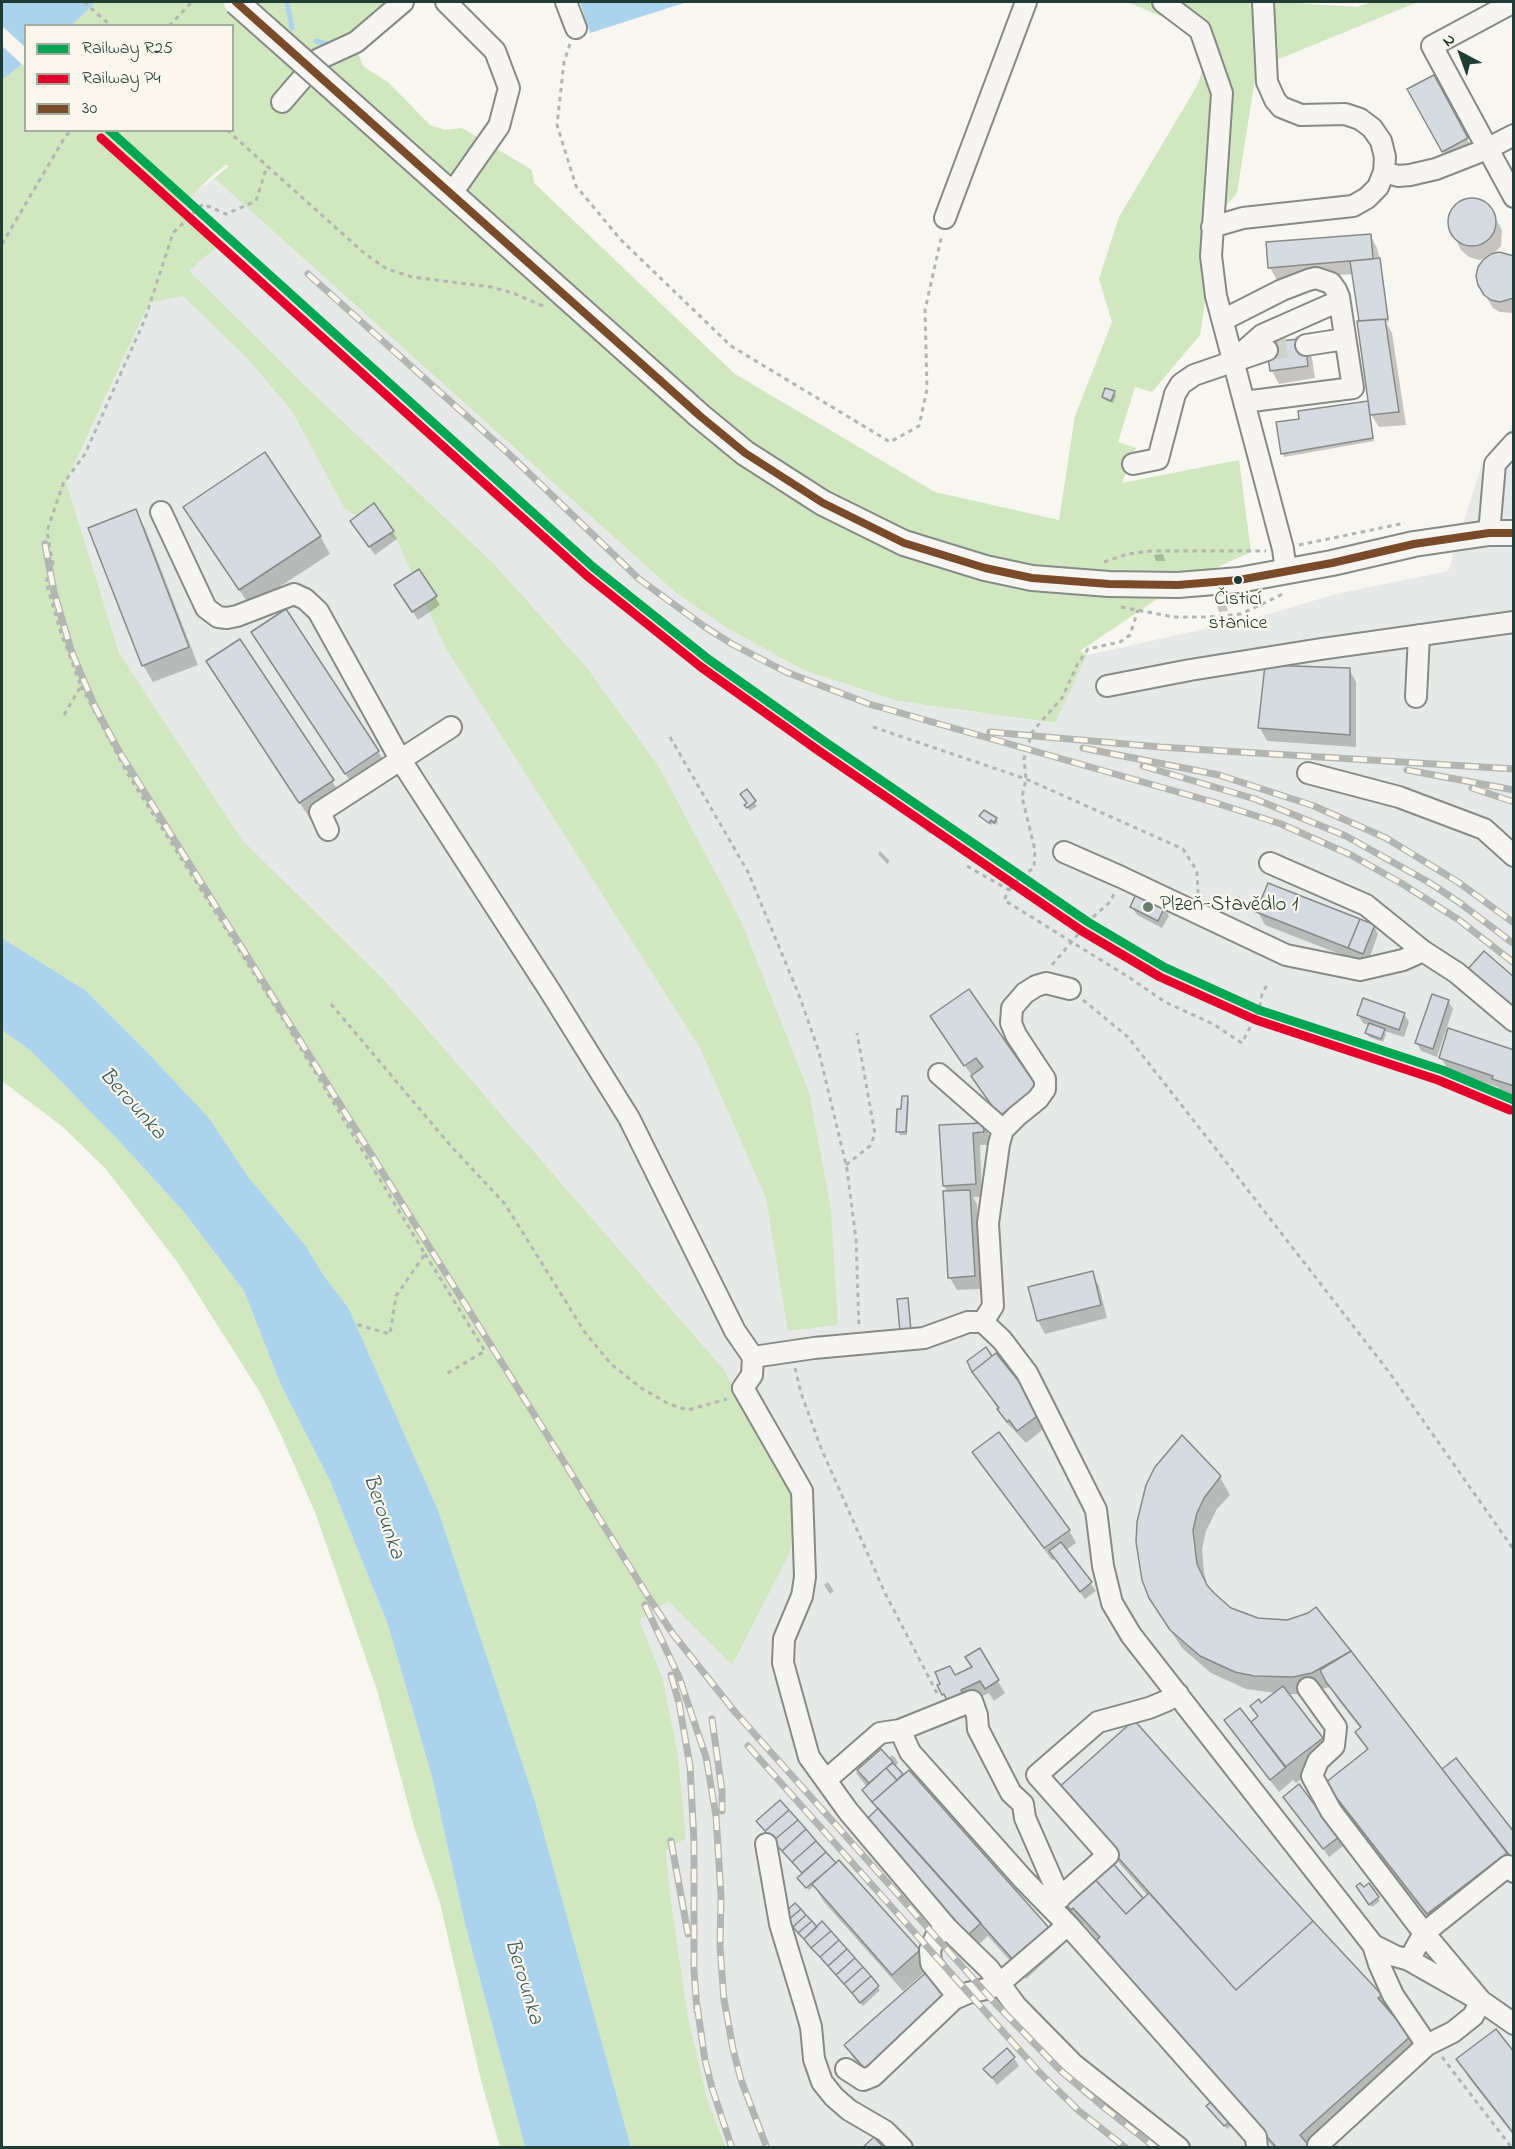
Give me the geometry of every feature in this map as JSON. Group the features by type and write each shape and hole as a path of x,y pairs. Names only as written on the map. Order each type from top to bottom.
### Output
{"main road":[{"path":"236,2 700,416 745,453 823,503 904,543 985,568 1042,579 1109,584 1178,585 1239,580 1414,544 1489,533 1514,533"}],"lane":[{"path":"282,102 319,59 356,42 403,2"},
{"path":"446,2 495,51 509,88 499,126 459,183 448,192"},
{"path":"566,2 576,28"},
{"path":"945,218 1026,2"},
{"path":"1163,2 1200,30 1222,93 1211,256 1216,296 1285,571"},
{"path":"1212,227 1243,218 1353,206 1367,198 1378,187 1384,172 1385,157 1381,141 1372,128 1360,119 1345,114 1301,115 1281,107 1275,100 1267,82 1263,2"},
{"path":"1514,2 1432,46 1514,197"},
{"path":"1384,172 1398,176 1428,171 1487,149 1514,135"},
{"path":"1223,320 1282,290 1316,278 1331,284 1340,301 1353,388 1244,402"},
{"path":"1234,362 1246,347 1262,336 1340,301"},
{"path":"1305,345 1345,339"},
{"path":"1133,464 1158,459 1175,394 1181,384 1194,375 1267,350"},
{"path":"1489,533 1495,464 1514,442"},
{"path":"161,512 206,608 218,617 237,616 294,594 305,599 318,611 400,759 629,1118 735,1331 753,1358 752,1375 743,1388 802,1491 804,1577 802,1596 784,1639 783,1663 809,1757 848,1811 947,1928 989,1970 1016,2006 1073,2064 1179,2148"},
{"path":"1107,686 1190,670 1514,622"},
{"path":"1416,697 1419,635"},
{"path":"328,830 320,812 451,727"},
{"path":"1308,773 1399,797 1484,829 1514,856"},
{"path":"1064,852 1287,955 1360,970 1403,960 1423,951"},
{"path":"1270,863 1366,905 1423,951 1457,973 1514,1021"},
{"path":"983,1322 993,1306 988,1223 1003,1130 1038,1099 1045,1089 1045,1079 1016,1035 1011,1023 1012,1008 1025,993 1036,986 1046,983 1070,989"},
{"path":"939,1074 1003,1130"},
{"path":"753,1358 792,1351 924,1338 968,1322 983,1322 1002,1340 1036,1388 1096,1510 1103,1566 1112,1603 1131,1635 1373,1945 1379,1965 1393,1995 1427,2045"},
{"path":"1308,1688 1336,1727 1334,1746 1318,1761 1312,1776 1331,1811 1424,1933 1481,2001"},
{"path":"1055,1902 1108,1855 1037,1775 1098,1722 1115,1715 1149,1708 1178,1694"},
{"path":"826,1780 880,1733 900,1730 972,1701 978,1729 1011,1793 1023,1804 1025,1818 1055,1902 1068,1925 1256,2137 1257,2148"},
{"path":"900,1730 910,1752 1055,1902"},
{"path":"1023,1804 1044,1783"},
{"path":"766,1844 780,1924 811,2027 814,2059 822,2082 842,2103 885,2131 902,2148"},
{"path":"1409,1960 1424,1933 1508,1866 1514,1872"},
{"path":"846,2069 863,2080 873,2076 958,1997 999,1984 1068,1925"},
{"path":"947,1928 936,1936 930,1950 931,1963 958,1997"},
{"path":"1373,1945 1409,1960 1481,2001 1514,2024"},
{"path":"1318,2145 1427,2045 1453,2031 1473,2016 1481,2001"}],"path":[{"path":"84,2 109,24"},
{"path":"172,24 192,2"},
{"path":"576,28 564,62 557,126 576,186 621,240 731,346 890,442 919,426 927,389 925,310 945,218"},
{"path":"2,244 70,132"},
{"path":"229,132 364,253 387,269 412,277 513,292 547,307"},
{"path":"267,166 256,201 226,214 203,204 173,233 145,319 86,454 63,484 47,531 53,564 46,582 61,633 81,686 127,773 284,1021 485,1351 446,1374"},
{"path":"1117,606 1174,617 1241,614 1285,571 1414,522"},
{"path":"1095,564 1127,554 1151,551 1251,552 1285,571"},
{"path":"1138,610 1130,635 1120,642 1088,649 1077,665 1062,698 1032,732 1024,759 1026,779 1022,797 1035,849 1034,868 1021,876 1004,900 1165,1002 1213,1024 1242,1043 1259,1010 1262,994 1268,983"},
{"path":"64,715 81,686"},
{"path":"873,727 1026,779 1184,849 1197,871 1199,915"},
{"path":"670,737 748,872 775,934 819,1052 846,1165 857,1260 859,1344"},
{"path":"967,866 1009,890"},
{"path":"1036,986 1090,919 1110,902 1121,877"},
{"path":"1070,989 1128,1036 1389,1372 1514,1550"},
{"path":"331,1004 450,1145 505,1204 584,1331 611,1364 640,1388 669,1404 688,1410 725,1401 743,1388"},
{"path":"846,1165 870,1146 875,1134 857,1033"},
{"path":"355,1324 390,1334 396,1296 425,1254"},
{"path":"792,1351 801,1393 821,1448 885,1593 947,1711"},
{"path":"1427,2045 1440,2055 1512,2148"}],"shaded area":[{"path":"214,178 675,592 727,628 803,670 898,701 1054,723 1087,655 1262,616 1336,594 1448,571 1481,467 1513,425 1513,2147 726,2147 708,2102 688,2017 670,1893 666,1850 686,1838 678,1755 663,1680 11,532 66,482 149,303 183,296 188,271 216,247 180,207 190,196"}],"green space":[{"path":"96,2 389,2 357,50 363,66 389,83 430,125 445,130 462,128 532,170 534,183 735,374 935,492 1059,520 1075,416 1112,322 1099,279 1119,217 1198,84 1212,39 1128,2 1278,2 1357,7 1371,2 1418,2 1279,59 1276,59 1275,51 1257,66 1237,193 1202,235 1207,290 1200,335 1152,392 1135,387 1118,442 1136,448 1122,483 1239,460 1251,552 1178,585 1080,651 1087,655 1055,723 898,701 803,670 727,628 675,592 214,178 229,166 226,165 213,175 180,207 216,247 189,271 305,386 493,563 587,668 659,767 741,921 809,1092 831,1209 838,1325 788,1331 766,1198 700,1048 445,647 397,540 345,509 292,411 247,358 183,296 149,303 66,482 119,653 242,840 383,979 724,1370 797,1504 789,1554 732,1665 668,1601 639,1620 663,1680 678,1755 686,1838 666,1851 670,1893 688,2017 708,2102 726,2147 631,2147 534,1798 438,1510 348,1307 324,1276 306,1246 249,1178 209,1118 85,990 2,938 2,80 24,63 24,132 234,132 234,24 73,24"},
{"path":"2,1030 31,1051 118,1140 184,1212 244,1291 280,1383 330,1481 388,1625 432,1777 465,1924 525,2147 500,2147 481,2080 440,1903 415,1830 377,1690 315,1512 281,1435 261,1394 178,1263 106,1169 63,1127 2,1081"}],"water":[{"path":"2,2 96,2 73,24 24,24 24,63 2,80"},
{"path":"580,2 687,2 590,33"},
{"name":"Berounka","path":"2,938 85,990 209,1118 249,1178 306,1246 324,1276 348,1307 438,1510 534,1798 631,2147 525,2147 465,1924 432,1777 388,1625 330,1481 280,1383 244,1291 184,1212 118,1140 31,1051 2,1030"}],"pier":[{"path":"2,26 24,46 24,66 2,46"}],"building":[{"path":"1434,75 1468,138 1442,152 1407,89"},
{"path":"1467,198 1477,198 1492,208 1496,222 1495,231 1486,242 1477,246 1467,246 1452,236 1448,227 1448,217 1458,202"},
{"path":"1371,234 1373,259 1268,268 1266,242"},
{"path":"1499,252 1514,256 1514,298 1500,302 1484,295 1476,276 1483,260"},
{"path":"1380,258 1388,319 1359,321 1350,261"},
{"path":"1385,319 1399,412 1370,415 1357,321"},
{"path":"1305,338 1308,366 1270,371 1266,343"},
{"path":"1105,388 1115,391 1111,401 1102,397"},
{"path":"1368,401 1373,438 1281,454 1276,422 1299,419 1298,411"},
{"path":"265,452 321,536 239,590 183,507"},
{"path":"374,503 394,531 369,547 350,521"},
{"path":"136,509 189,647 142,666 88,528"},
{"path":"419,569 437,596 412,612 394,585"},
{"path":"286,609 379,751 345,774 251,632"},
{"path":"240,639 334,780 299,803 206,661"},
{"path":"1265,665 1350,668 1350,735 1258,728"},
{"path":"747,789 756,801 747,808 744,805 747,803 740,794"},
{"path":"984,810 997,818 994,823 991,820 989,823 979,816"},
{"path":"1268,883 1360,919 1348,948 1256,912"},
{"name":"Plzeň-Stavědlo 1","path":"1137,892 1165,906 1158,921 1130,907"},
{"path":"1360,919 1375,925 1363,954 1348,948"},
{"path":"1484,951 1514,977 1514,1012 1466,971"},
{"path":"969,989 1038,1088 999,1116 971,1076 983,1067 976,1058 964,1066 930,1016"},
{"path":"1432,994 1449,1000 1433,1049 1415,1043"},
{"path":"1363,998 1405,1013 1399,1030 1357,1015"},
{"path":"1369,1023 1385,1029 1381,1039 1365,1033"},
{"path":"1448,1028 1514,1050 1514,1086 1492,1079 1493,1076 1439,1058"},
{"path":"902,1096 908,1096 906,1132 896,1132 897,1109 901,1109"},
{"path":"983,1123 984,1132 973,1133 976,1184 943,1186 939,1125"},
{"path":"970,1190 975,1276 948,1278 943,1191"},
{"path":"1093,1271 1101,1305 1037,1321 1028,1287"},
{"path":"908,1298 911,1331 900,1332 897,1299"},
{"path":"986,1347 992,1356 972,1372 967,1361"},
{"path":"996,1353 1025,1389 1040,1414 1017,1431 997,1409 999,1408 972,1372"},
{"path":"999,1432 1070,1530 1044,1548 972,1452"},
{"path":"1182,1435 1221,1476 1204,1498 1193,1530 1197,1564 1207,1585 1231,1608 1258,1618 1287,1620 1308,1613 1316,1607 1351,1651 1312,1673 1293,1677 1254,1676 1235,1672 1200,1656 1170,1630 1149,1598 1142,1580 1136,1542 1137,1522 1146,1485 1155,1467"},
{"path":"1061,1542 1092,1582 1080,1592 1049,1551"},
{"path":"980,1648 999,1680 985,1689 980,1681 961,1690 965,1698 949,1704 937,1685 940,1684 935,1672 950,1666 955,1675 972,1667 965,1657"},
{"path":"1351,1651 1507,1853 1427,1914 1325,1783 1368,1749 1355,1732 1361,1727 1326,1682 1320,1670"},
{"path":"1283,1686 1323,1738 1285,1767 1251,1722 1258,1716 1250,1706 1259,1699 1261,1703"},
{"path":"1240,1708 1286,1767 1270,1780 1224,1720"},
{"path":"1134,1720 1313,1921 1236,1990 1057,1789"},
{"path":"881,1749 893,1762 869,1783 857,1770"},
{"path":"1456,1758 1514,1832 1514,1861 1442,1769"},
{"path":"893,1763 903,1774 897,1780 886,1768"},
{"path":"886,1768 897,1780 872,1802 862,1790"},
{"path":"909,1770 1051,1930 1015,1962 872,1802"},
{"path":"1299,1784 1339,1837 1323,1849 1283,1797"},
{"path":"780,1800 789,1810 765,1831 756,1821"},
{"path":"878,1808 981,1923 968,1935 866,1820"},
{"path":"789,1810 798,1820 773,1841 765,1831"},
{"path":"798,1820 806,1829 782,1851 773,1841"},
{"path":"806,1829 816,1841 792,1862 782,1851"},
{"path":"816,1841 826,1852 802,1873 792,1862"},
{"path":"826,1852 836,1863 806,1888 797,1878"},
{"path":"839,1860 920,1950 892,1975 812,1884"},
{"path":"1111,1861 1143,1898 1126,1914 1093,1877"},
{"path":"1092,1876 1126,1914 1149,1893 1236,1990 1313,1921 1382,1995 1378,1998 1411,2036 1300,2135 1311,2148 1277,2148 1094,1942 1100,1937 1073,1908 1071,1910 1063,1902"},
{"path":"1360,1883 1364,1887 1369,1883 1379,1897 1369,1905 1356,1886"},
{"path":"795,1903 801,1909 787,1921 782,1915"},
{"path":"801,1909 806,1915 793,1927 787,1921"},
{"path":"806,1915 812,1921 798,1933 793,1927"},
{"path":"812,1921 817,1927 804,1939 798,1933"},
{"path":"822,1921 831,1931 811,1948 804,1939"},
{"path":"831,1931 839,1940 820,1957 811,1948"},
{"path":"839,1940 847,1949 828,1966 820,1957"},
{"path":"847,1949 855,1958 836,1975 828,1966"},
{"path":"855,1958 863,1967 844,1984 836,1975"},
{"path":"863,1967 871,1976 852,1993 844,1984"},
{"path":"929,1970 951,1995 866,2070 844,2045"},
{"path":"871,1976 879,1986 860,2003 852,1993"},
{"path":"1496,2029 1514,2052 1514,2134 1456,2059"},
{"path":"1007,2048 1015,2057 992,2078 983,2069"},
{"path":"1212,2101 1230,2122 1224,2126 1206,2106"},
{"path":"874,2137 884,2148 862,2148"}],"waterway":[{"path":"287,2 292,28"},
{"path":"316,41 327,44"}],"tunnel":[{"path":"1267,350 1306,345"}],"railway":[{"path":"308,274 509,454 639,579 732,644 786,672 869,704 1213,802 1281,824 1351,855 1401,883 1459,920 1514,963"},
{"path":"45,544 54,592 71,650 95,707 120,753 673,1634 735,1712 994,2002 1061,2071 1156,2148"},
{"path":"990,732 1160,747 1514,769"},
{"path":"1083,748 1219,775 1314,806 1386,838 1458,882 1514,923"},
{"path":"1143,766 1255,799 1346,836 1430,883 1514,944"},
{"path":"1407,770 1514,790"},
{"path":"1472,788 1514,802"},
{"path":"645,1605 679,1677 706,1757 716,1816 724,2000 741,2080 767,2148"},
{"path":"671,1675 679,1703 690,1766 694,1842 694,1970 697,2011"},
{"path":"712,1719 722,1791 722,1811"},
{"path":"748,1746 1039,2072 1079,2111 1126,2148"},
{"path":"671,1841 688,1934"},
{"path":"697,2005 705,2060 732,2148"}],"rail line":[{"name":"R25","path":"111,132 593,567 708,659 825,742 1088,922 1164,967 1259,1010 1442,1070 1514,1100"},
{"name":"P4","path":"101,138 586,575 701,667 819,751 1082,931 1160,977 1256,1020 1438,1080 1510,1110"}],"transit line":[{"name":"30","path":"236,2 700,416 745,453 823,503 904,543 985,568 1032,578 1109,584 1178,585 1239,580 1332,563 1414,544 1489,533 1514,533"}],"place":[{"name":"Čisticí stanice","path":"1238,580"},
{"name":"Plzeň-Stavědlo 1","path":"1148,907"}]}
